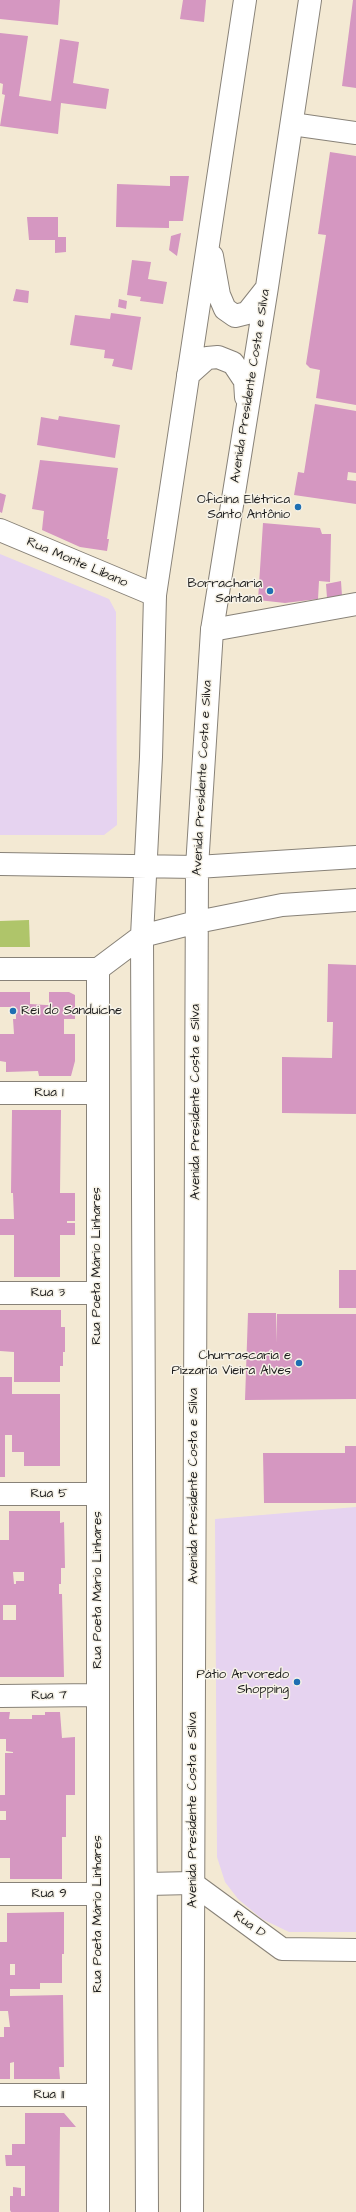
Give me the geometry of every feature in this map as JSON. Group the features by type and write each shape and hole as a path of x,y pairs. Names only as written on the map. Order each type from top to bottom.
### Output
{"main road":[{"path":"147,2212 147,1884 142,936 146,865 155,595 245,0"},
{"name":"Avenida Presidente Costa e Silva","path":"192,2212 192,1883 197,867 212,630 267,287 310,0"},
{"path":"292,124 356,133"},
{"path":"209,238 219,295 225,309 235,316 247,313 267,287"},
{"path":"188,375 207,358 218,357 234,363 245,381 246,414"},
{"name":"Rua Monte Líbano","path":"0,530 155,595"},
{"path":"212,630 356,604"},
{"path":"0,864 146,865 197,867 356,857"},
{"path":"0,970 98,969 142,936 197,922 282,905 356,900"},
{"name":"Rua Poeta Mário Linhares","path":"98,969 98,2212"},
{"name":"Rua 1","path":"0,1093 98,1093"},
{"name":"Rua 3","path":"0,1293 97,1293"},
{"name":"Rua 5","path":"0,1494 98,1494"},
{"name":"Rua 7","path":"0,1696 98,1695"},
{"path":"147,1884 192,1883"},
{"name":"Rua D","path":"192,1883 282,1949 356,1950"},
{"name":"Rua 9","path":"0,1894 98,1894"},
{"name":"Rua 11","path":"0,2095 98,2095"}],"shaded area":[{"path":"0,554 109,599 116,612 117,825 104,835 0,835"},
{"path":"356,1507 356,1932 289,1932 262,1919 238,1899 225,1882 217,1857 215,1519"}],"green space":[{"path":"29,920 30,947 0,947 0,921"}],"building":[{"path":"0,0 60,0 58,25 0,19"},
{"path":"183,0 206,0 204,22 180,19"},
{"path":"353,0 356,0 356,88 342,86"},
{"path":"0,33 28,36 19,96 51,101 60,39 79,42 73,83 109,89 106,109 61,103 58,134 0,126 5,95 2,94 3,84 0,83"},
{"path":"330,152 356,156 356,405 316,398 320,370 310,368 306,364 326,235 318,234"},
{"path":"170,176 189,176 183,221 169,221 169,228 116,227 117,184 170,186"},
{"path":"27,217 58,217 58,237 66,237 66,252 55,253 55,240 29,240"},
{"path":"181,233 177,256 169,250 171,236"},
{"path":"132,260 151,262 148,279 167,282 163,304 140,301 141,297 127,295"},
{"path":"16,289 29,291 28,303 13,301"},
{"path":"119,299 127,301 126,309 118,307"},
{"path":"111,313 141,317 132,370 112,366 114,359 104,358 105,350 70,345 75,315 110,319"},
{"path":"315,404 356,411 356,473 348,472 347,480 356,481 356,504 294,495 298,472 304,473"},
{"path":"59,416 120,425 115,458 37,445 41,417 58,420"},
{"path":"40,460 118,468 107,539 109,539 107,551 80,547 42,530 44,511 32,509"},
{"path":"0,493 6,495 2,513 0,512"},
{"path":"263,523 320,528 322,534 331,534 330,582 319,581 318,599 285,603 258,600"},
{"path":"341,581 342,596 327,598 326,584"},
{"path":"328,964 356,965 356,1114 282,1113 282,1057 332,1058 333,1022 327,1022"},
{"path":"0,992 30,992 30,1004 46,1005 49,1005 49,992 69,992 75,995 75,1019 64,1019 64,1034 75,1034 75,1061 71,1076 39,1076 38,1071 6,1072 6,1062 0,1061 0,1034 14,1034 13,1019 16,1019 16,1007 0,1007"},
{"path":"12,1110 61,1110 60,1193 75,1193 75,1221 67,1221 67,1223 75,1223 75,1235 60,1235 60,1277 14,1277 14,1235 0,1235 0,1219 14,1219 13,1193 11,1193"},
{"path":"339,1270 356,1270 356,1308 339,1308"},
{"path":"0,1310 61,1310 61,1327 65,1327 65,1352 63,1352 63,1366 60,1366 60,1382 14,1382 14,1352 0,1351"},
{"path":"248,1313 276,1313 277,1343 277,1314 356,1314 356,1399 245,1400"},
{"path":"0,1377 12,1377 12,1394 60,1394 60,1466 24,1466 24,1452 12,1452 12,1435 5,1435 5,1477 0,1477"},
{"path":"345,1446 356,1446 356,1503 264,1503 263,1453 345,1453"},
{"path":"9,1511 60,1511 60,1523 64,1522 65,1568 61,1568 61,1584 59,1584 59,1594 62,1594 64,1677 0,1677 0,1540 9,1540","holes":["13,1572 24,1572 24,1581 16,1581 16,1584 14,1584","3,1605 16,1605 16,1620 3,1620"]},
{"path":"0,1712 10,1712 9,1719 32,1719 32,1715 45,1715 45,1712 60,1712 62,1738 75,1737 75,1795 66,1795 66,1837 62,1837 62,1879 10,1879 10,1858 0,1858 0,1820 6,1820 6,1811 0,1811 0,1795 5,1795 5,1753 13,1752 6,1751 6,1739 0,1739"},
{"path":"64,1912 62,1983 40,1983 40,1989 10,1989 10,1996 63,1995 64,2067 59,2067 60,2079 14,2079 14,2062 10,2063 10,2079 0,2079 0,2037 4,2037 4,2027 10,2027 8,2011 0,2011 0,1942 7,1942 7,1913","holes":["10,1964 15,1964 15,1975 10,1975"]},
{"path":"25,2113 64,2113 76,2127 60,2127 59,2212 11,2212 10,2210 10,2196 13,2196 13,2187 21,2188 21,2196 25,2196 25,2166 6,2166 5,2155 12,2155 12,2144 25,2144"}],"place":[{"name":"Oficina Elétrica Santo Antônio","path":"298,507"},
{"name":"Borracharia Santana","path":"270,591"},
{"name":"Rei do Sanduíche","path":"13,1011"},
{"name":"Churrascaria e Pizzaria Vieira Alves","path":"299,1363"},
{"name":"Pátio Arvoredo Shopping","path":"297,1682"}]}
